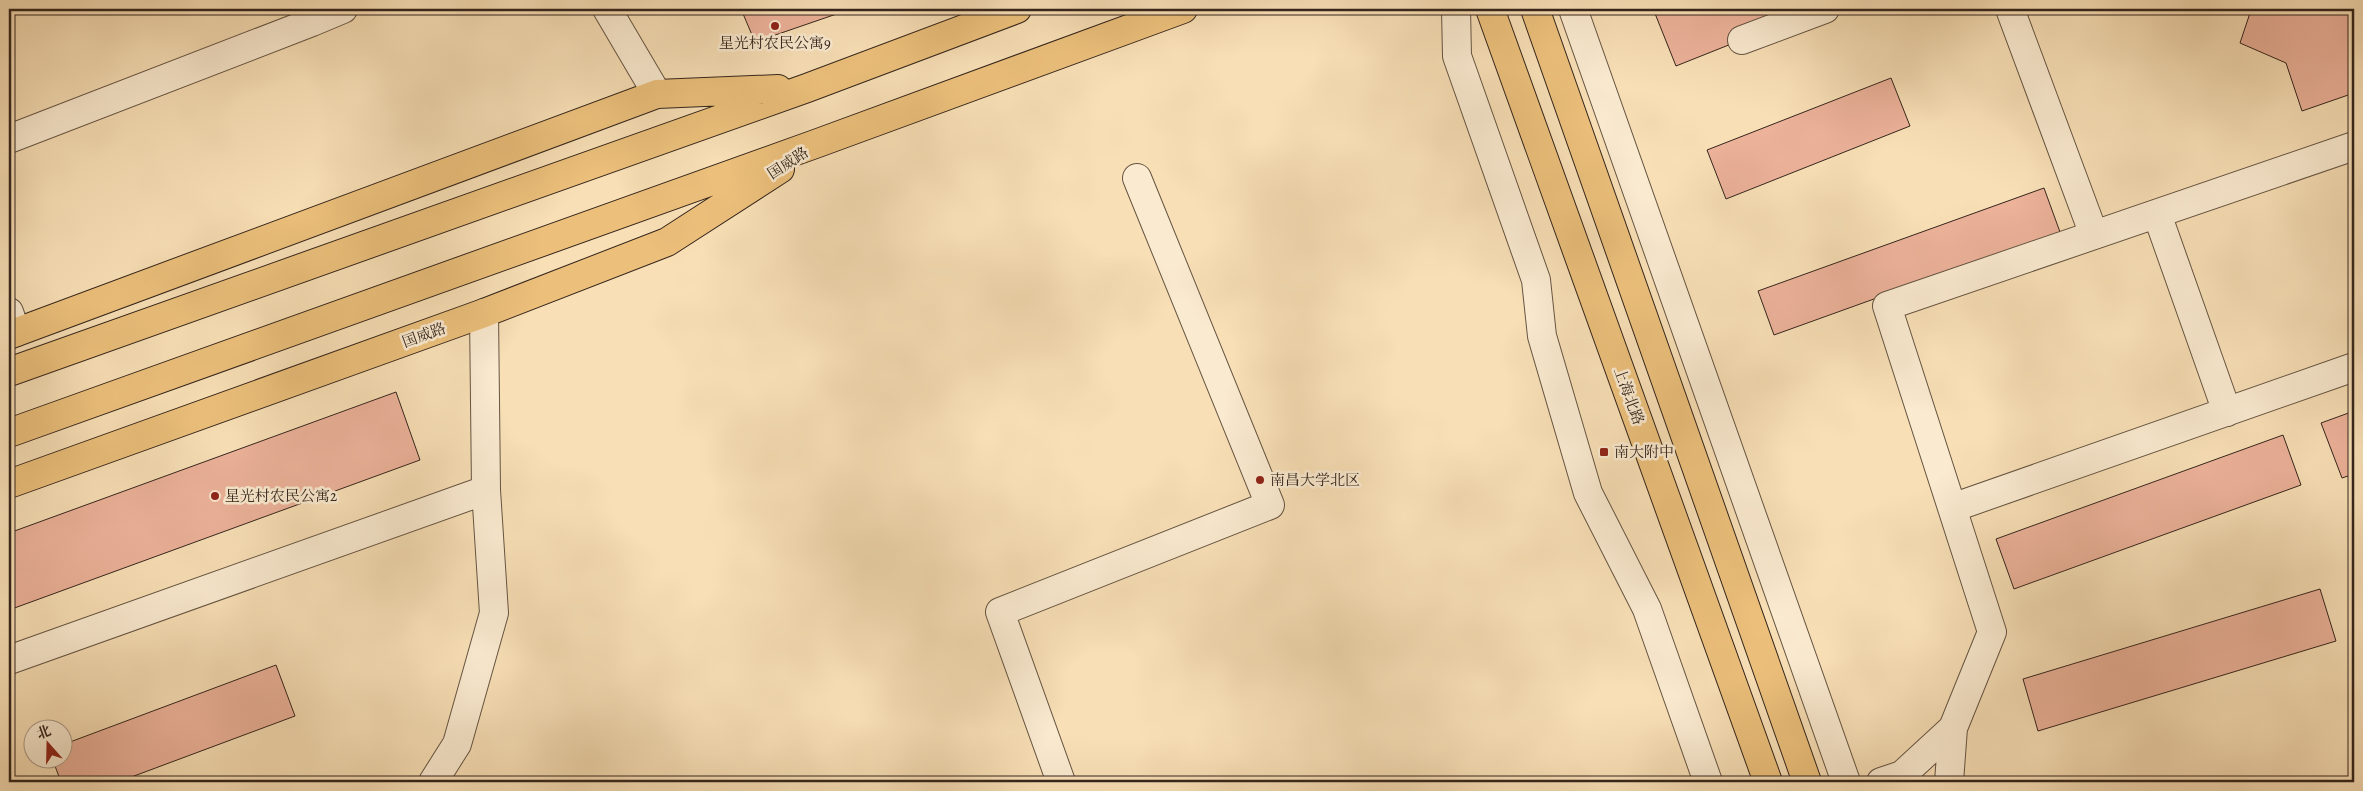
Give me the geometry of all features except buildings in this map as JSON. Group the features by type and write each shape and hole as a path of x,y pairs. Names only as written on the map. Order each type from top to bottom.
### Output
{"main road":[{"path":"9,372 807,88 1017,9"},
{"name":"国威路","path":"9,433 818,143 1183,9"},
{"name":"上海北路","path":"1490,9 1768,782"},
{"path":"1535,9 1807,782"},
{"path":"11,326 657,94 807,88"},
{"name":"国威路","path":"9,484 484,313 667,242 818,143"}],"street":[{"path":"9,139 310,15 343,9"},
{"path":"1456,9 1458,56 1536,280 1542,336 1588,493 1647,609 1708,782"},
{"path":"1573,9 1846,782"},
{"path":"1742,40 1825,9"},
{"path":"2010,9 2094,236"},
{"path":"609,10 657,94"},
{"path":"1949,782 1953,728 1992,632 1887,306 2354,146"},
{"path":"1061,782 1000,612 1270,506 1137,178"},
{"path":"2157,214 2227,412"},
{"path":"433,782 457,744 494,613 486,490 484,313"},
{"path":"1952,508 2354,367"},
{"path":"9,660 486,490"},
{"path":"1881,782 1902,775 1953,728"}],"place":[{"name":"星光村农民公寓9","path":"775,26"},
{"name":"南大附中","path":"1604,452"},
{"name":"南昌大学北区","path":"1260,480"},
{"name":"星光村农民公寓2","path":"215,496"}]}
